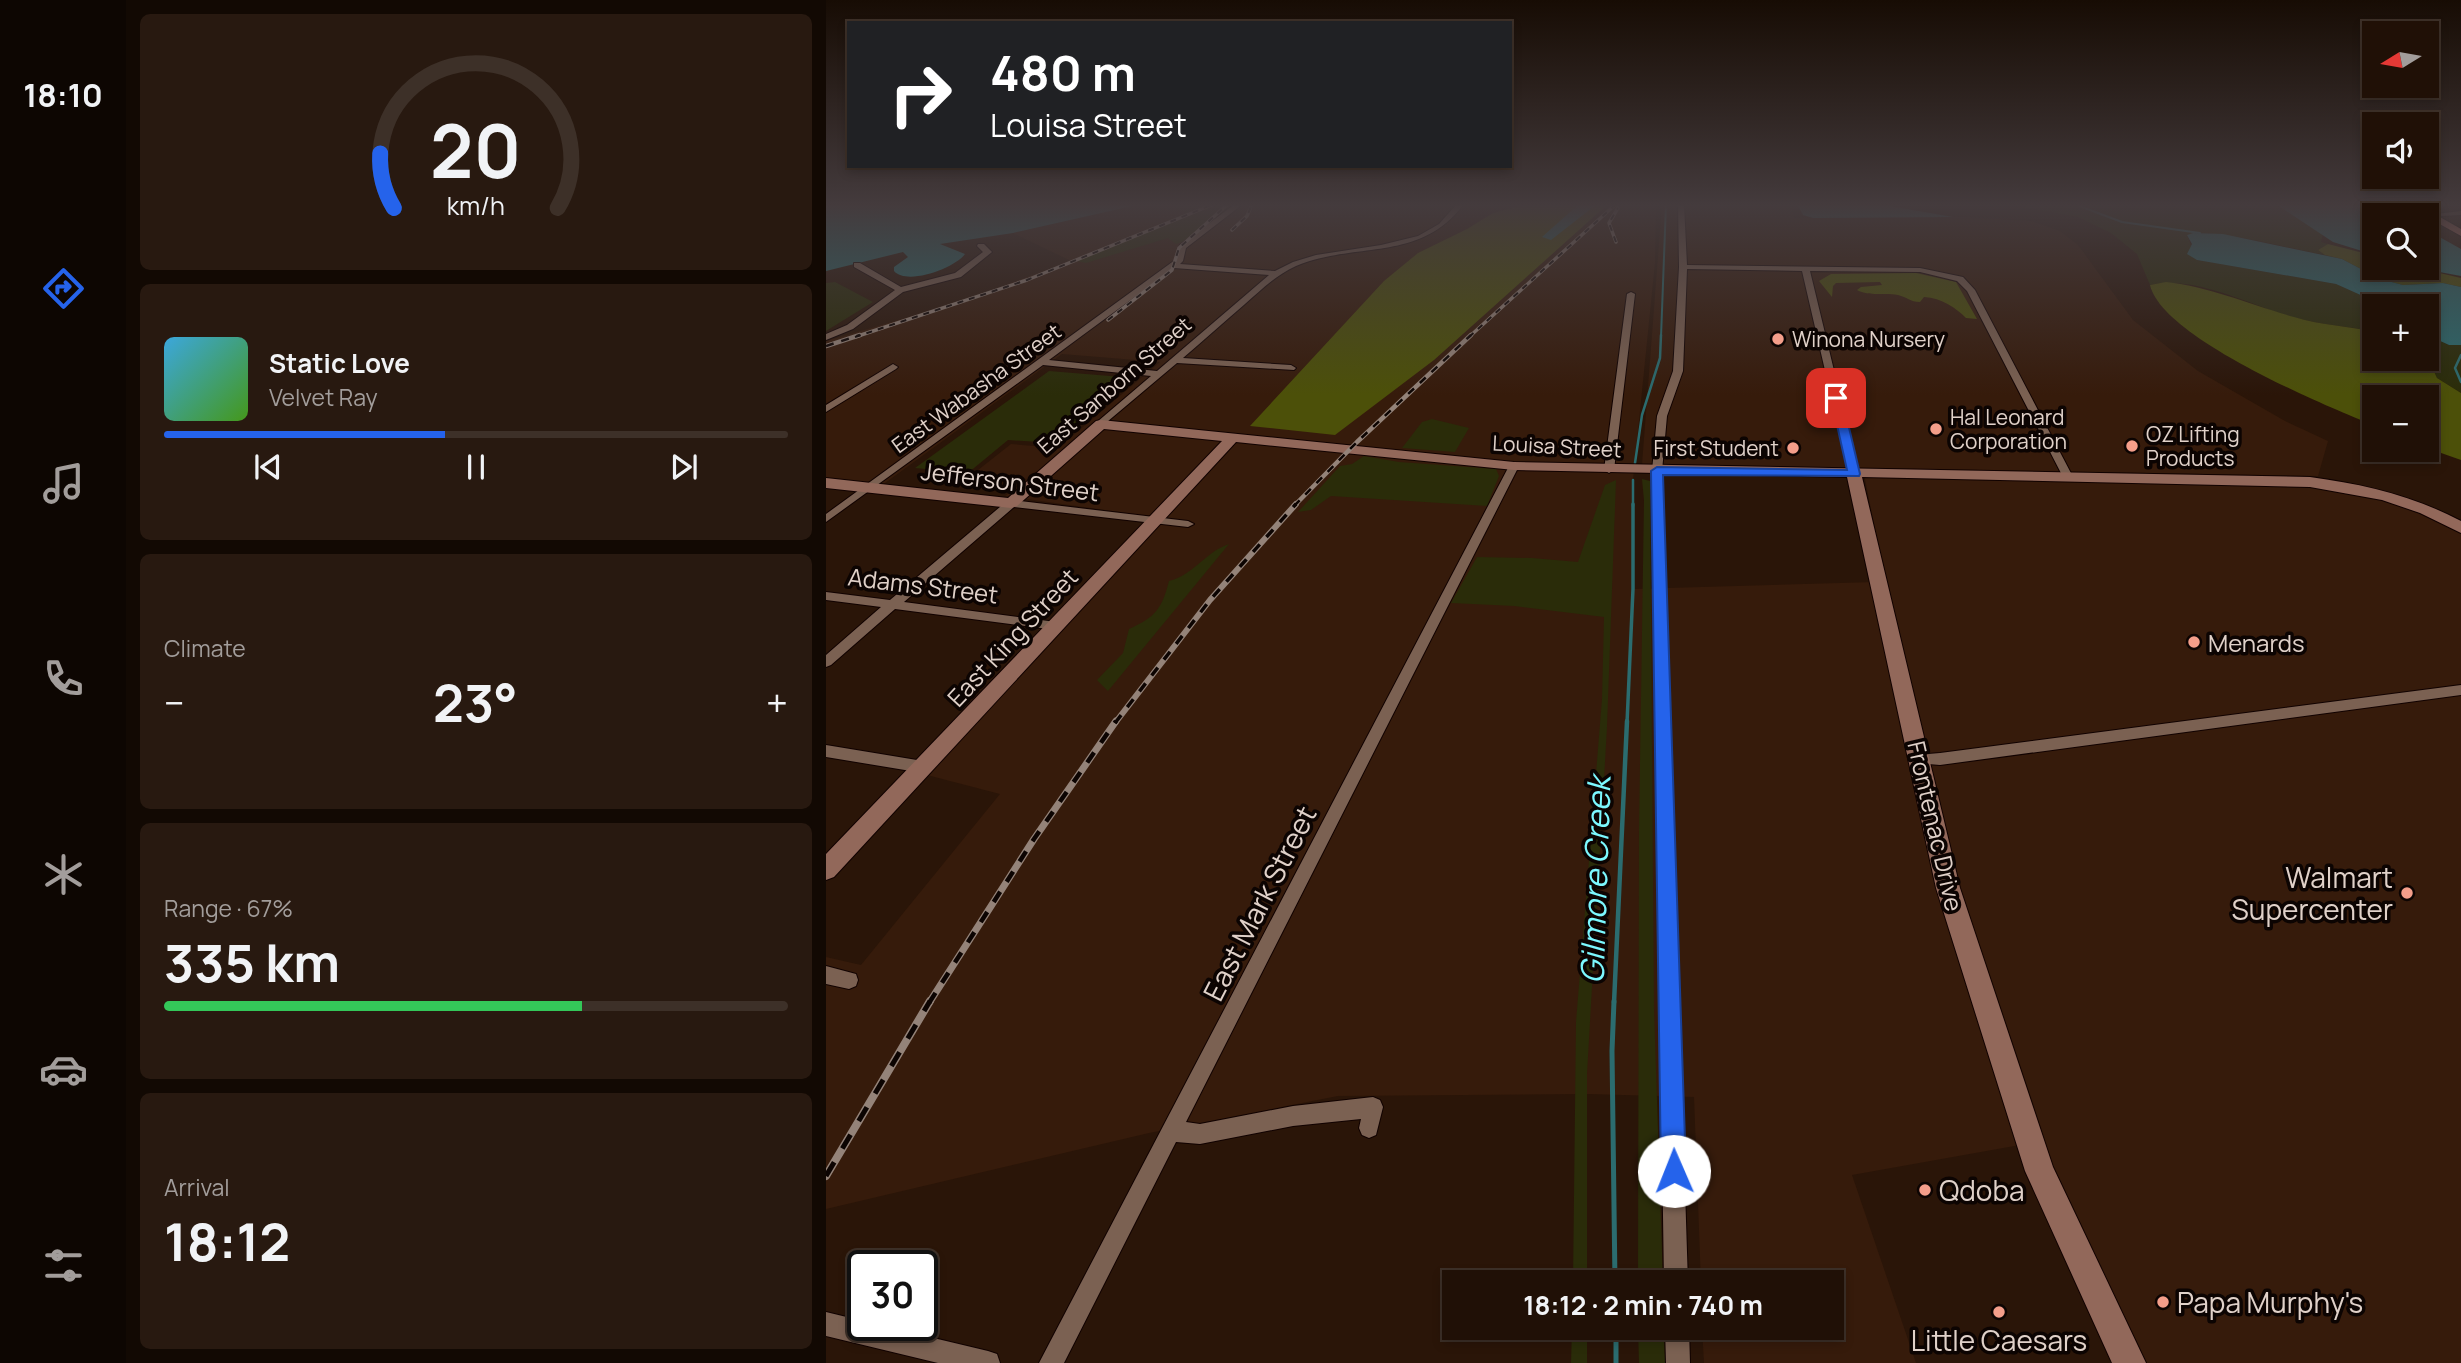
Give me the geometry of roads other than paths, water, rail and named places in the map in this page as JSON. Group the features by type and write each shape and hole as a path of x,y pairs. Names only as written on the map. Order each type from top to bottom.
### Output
{"street":[{"path":"861,268 900,290"},
{"path":"826,337 850,327 900,290 958,275 968,268"},
{"name":"East Wabasha Street","path":"826,519 1170,268"},
{"path":"1196,268 1276,273"},
{"name":"East Sanborn Street","path":"826,662 1159,373 1276,273 1287,268"},
{"path":"1676,1270 1657,471 1662,416 1678,371 1683,268"},
{"path":"1708,268 1920,270 1949,275 1967,284 2068,477"},
{"name":"Frontenac Drive","path":"1806,270 1921,759 1948,888 2040,1171 2129,1363"},
{"path":"1609,470 1631,294"},
{"path":"1175,360 1291,368"},
{"path":"1041,362 1159,373"},
{"path":"826,409 893,367"},
{"name":"Louisa Street","path":"1101,424 1514,466 1657,471 2310,482 2349,486 2421,509 2461,528"},
{"name":"East King Street","path":"826,870 1233,437"},
{"name":"East Mark Street","path":"1051,1363 1514,466"},
{"name":"Jefferson Street","path":"826,483 1188,524"},
{"name":"Adams Street","path":"826,596 1056,625"},
{"path":"1921,759 1940,759 2208,725 2461,690"},
{"path":"826,751 923,767"},
{"path":"826,975 849,980"},
{"path":"1171,1131 1199,1134 1293,1116 1373,1107 1369,1128"},
{"path":"826,1324 988,1363"},
{"path":"1677,1340 1678,1363"}],"water":[{"path":"894,268 945,268 909,277 894,271"},
{"path":"2241,268 2358,268 2362,270 2362,280 2384,280 2403,285 2443,283 2461,287 2461,345 2449,345 2439,340 2439,294 2362,296 2336,284"},
{"path":"2439,268 2461,268 2461,276 2439,272"}],"waterway":[{"name":"Gilmore Creek","path":"1661,337 1664,268"},
{"name":"Gilmore Creek","path":"1635,463 1642,415 1660,358 1661,335"},
{"path":"2461,355 2455,368 2461,382"},
{"name":"Gilmore Creek","path":"1627,723 1633,589 1633,480"},
{"name":"Gilmore Creek","path":"1614,1003 1627,721"},
{"name":"Gilmore Creek","path":"1614,1001 1612,1051 1615,1270"},
{"name":"Gilmore Creek","path":"1616,1340 1616,1363"}],"railway":[{"path":"855,337 1057,268"},
{"path":"1108,320 1173,268"},
{"path":"1469,337 1546,268"},
{"path":"826,346 860,335"},
{"path":"1294,506 1357,442 1471,335"},
{"path":"1115,723 1210,600 1296,504"},
{"path":"929,1003 1034,839 1116,721"},
{"path":"826,1176 930,1001"}],"place":[{"name":"Winona Nursery","path":"1778,339"},
{"name":"Hal Leonard Corporation","path":"1936,429"},
{"name":"OZ Lifting Products","path":"2132,446"},
{"name":"First Student","path":"1793,448"},
{"name":"Menards","path":"2194,642"},
{"name":"Walmart Supercenter","path":"2407,893"},
{"name":"Qdoba","path":"1925,1190"},
{"name":"Papa Murphy's","path":"2163,1302"},
{"name":"Little Caesars","path":"1999,1312"}]}
